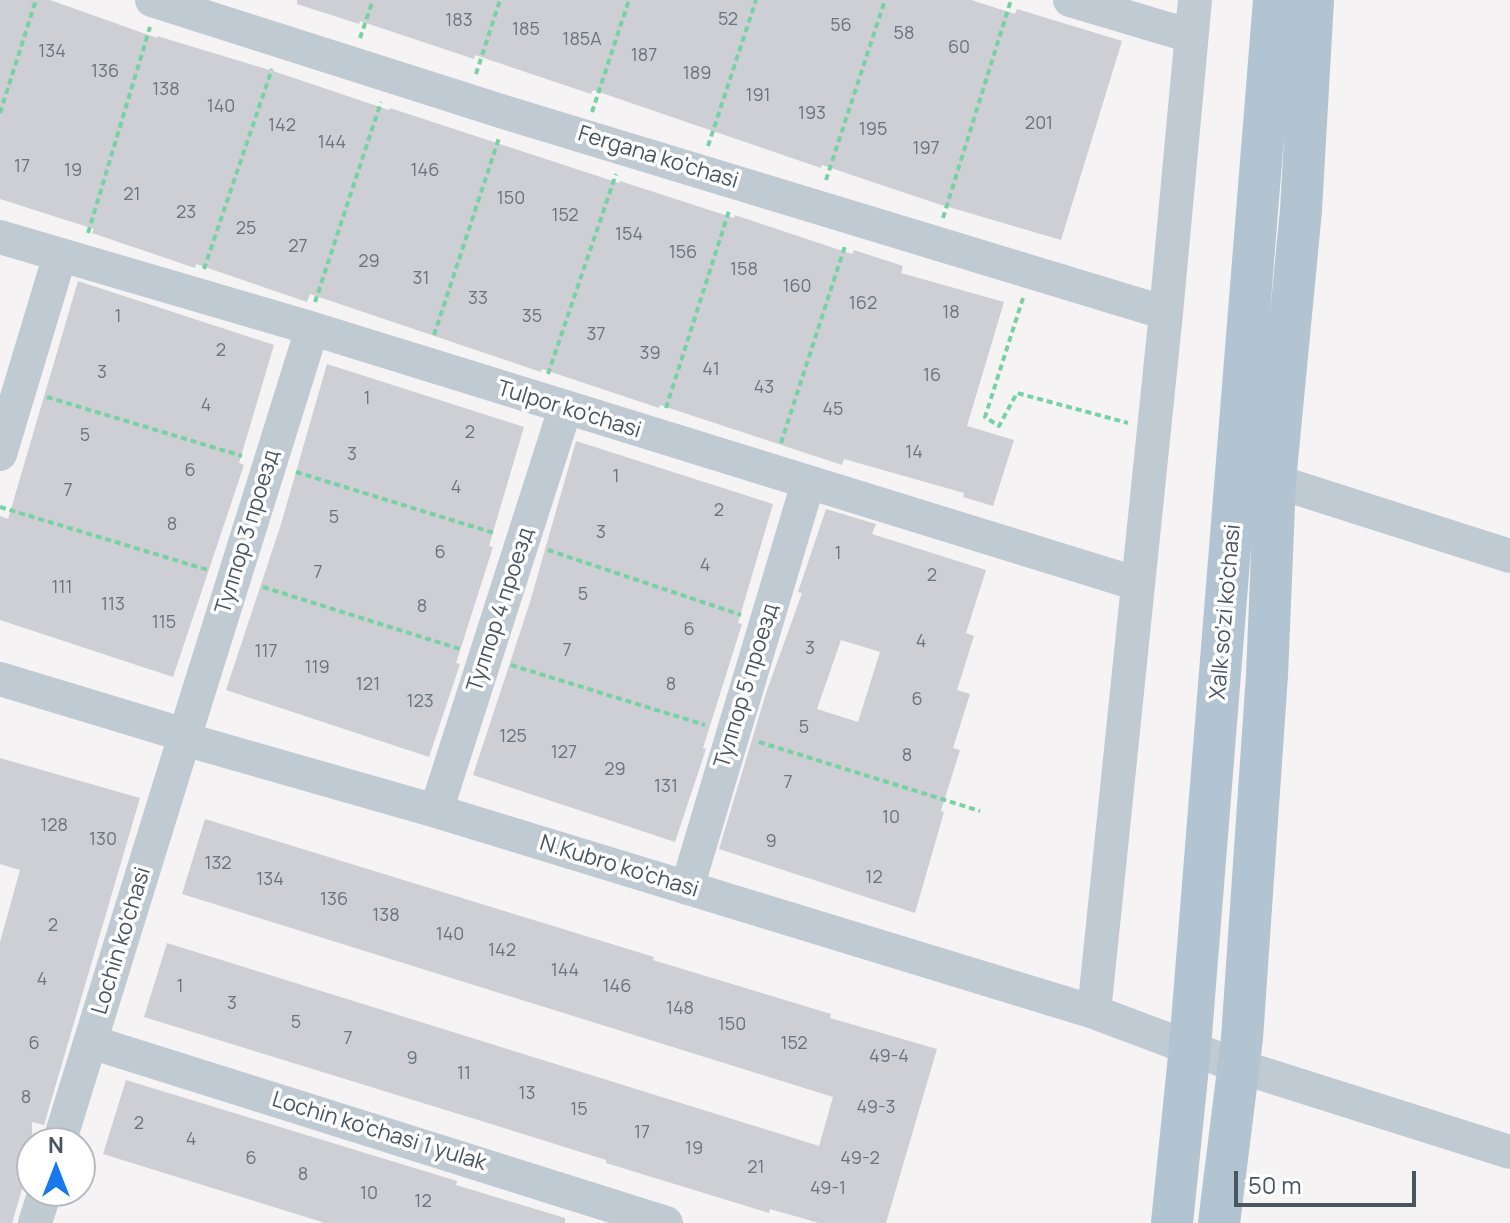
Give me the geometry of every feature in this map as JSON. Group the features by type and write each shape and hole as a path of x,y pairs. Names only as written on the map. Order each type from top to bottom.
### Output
{"main road":[{"name":"Xalk so'zi ko'chasi","path":"1172,1223 1190,1047 1274,0"},
{"name":"Xalk so'zi ko'chasi","path":"1219,1223 1238,1066 1267,675 1275,481 1301,210 1313,0"}],"street":[{"path":"1070,0 1191,36"},
{"path":"1094,1012 1195,0"},
{"name":"Fergana ko'chasi","path":"155,1 227,11 282,40 507,113 1166,313"},
{"name":"Tulpor ko'chasi","path":"0,237 309,328 1138,584"},
{"path":"0,454 20,389 69,258"},
{"name":"Тулпор 3 проезд","path":"184,737 309,328"},
{"name":"Тулпор 4 проезд","path":"436,811 522,542 552,405"},
{"path":"1275,481 1510,556"},
{"name":"Тулпор 5 проезд","path":"687,888 808,483"},
{"name":"N.Kubro ko'chasi","path":"0,679 1094,1012 1238,1066 1510,1152"},
{"name":"Lochin ko'chasi","path":"64,1127 184,737"},
{"name":"Lochin ko'chasi 1 yulak","path":"91,1042 666,1223"}],"path":[{"path":"0,113 36,0"},
{"path":"352,63 373,0"},
{"path":"467,100 500,0"},
{"path":"584,136 629,0"},
{"path":"700,171 756,0"},
{"path":"817,205 885,0"},
{"path":"935,243 1011,0"},
{"path":"69,258 155,1"},
{"path":"196,295 282,40"},
{"path":"309,328 389,75"},
{"path":"424,365 507,113"},
{"path":"552,405 624,149"},
{"path":"656,437 738,182"},
{"path":"772,472 854,219"},
{"path":"1032,273 985,417 999,426 1017,393 1154,430"},
{"path":"20,389 522,542 766,623"}],"building":[{"path":"0,0 50,0 157,38 273,71 619,183 734,218 735,215 852,254 854,250 903,266 901,273 1004,302 967,426 1014,440 993,506 963,497 964,493 844,459 842,465 660,405 659,408 542,369 541,372 310,294 307,302 196,264 195,268 92,233 94,229 0,199"},
{"path":"297,0 971,0 1015,14 1017,9 1122,41 1061,240 935,203 822,165 821,168 593,90 591,94 475,55 474,59 360,21 359,24 297,4"},
{"path":"78,281 274,345 239,463 244,465 173,677 0,620 0,516 8,519"},
{"path":"327,364 524,427 489,546 493,547 456,663 460,664 429,757 226,690 281,524"},
{"path":"576,441 773,504 738,623 742,624 703,748 706,749 675,842 473,775 530,602"},
{"path":"826,509 876,524 872,534 986,570 966,633 974,636 957,690 970,694 953,748 960,750 915,913 719,849 766,693 802,593 798,592","holes":["841,640 880,652 858,722 817,709"]},
{"path":"0,758 140,798 44,1125 32,1122 32,1127 16,1127 17,1207 12,1223 0,1223 0,942 20,870 0,864"},
{"path":"205,819 654,957 653,960 831,1014 830,1018 937,1049 886,1223 819,1223 770,1209 769,1213 144,1017 167,943 819,1146 833,1097 182,894"},
{"path":"126,1080 457,1181 456,1185 565,1218 565,1223 325,1223 103,1154"}]}
